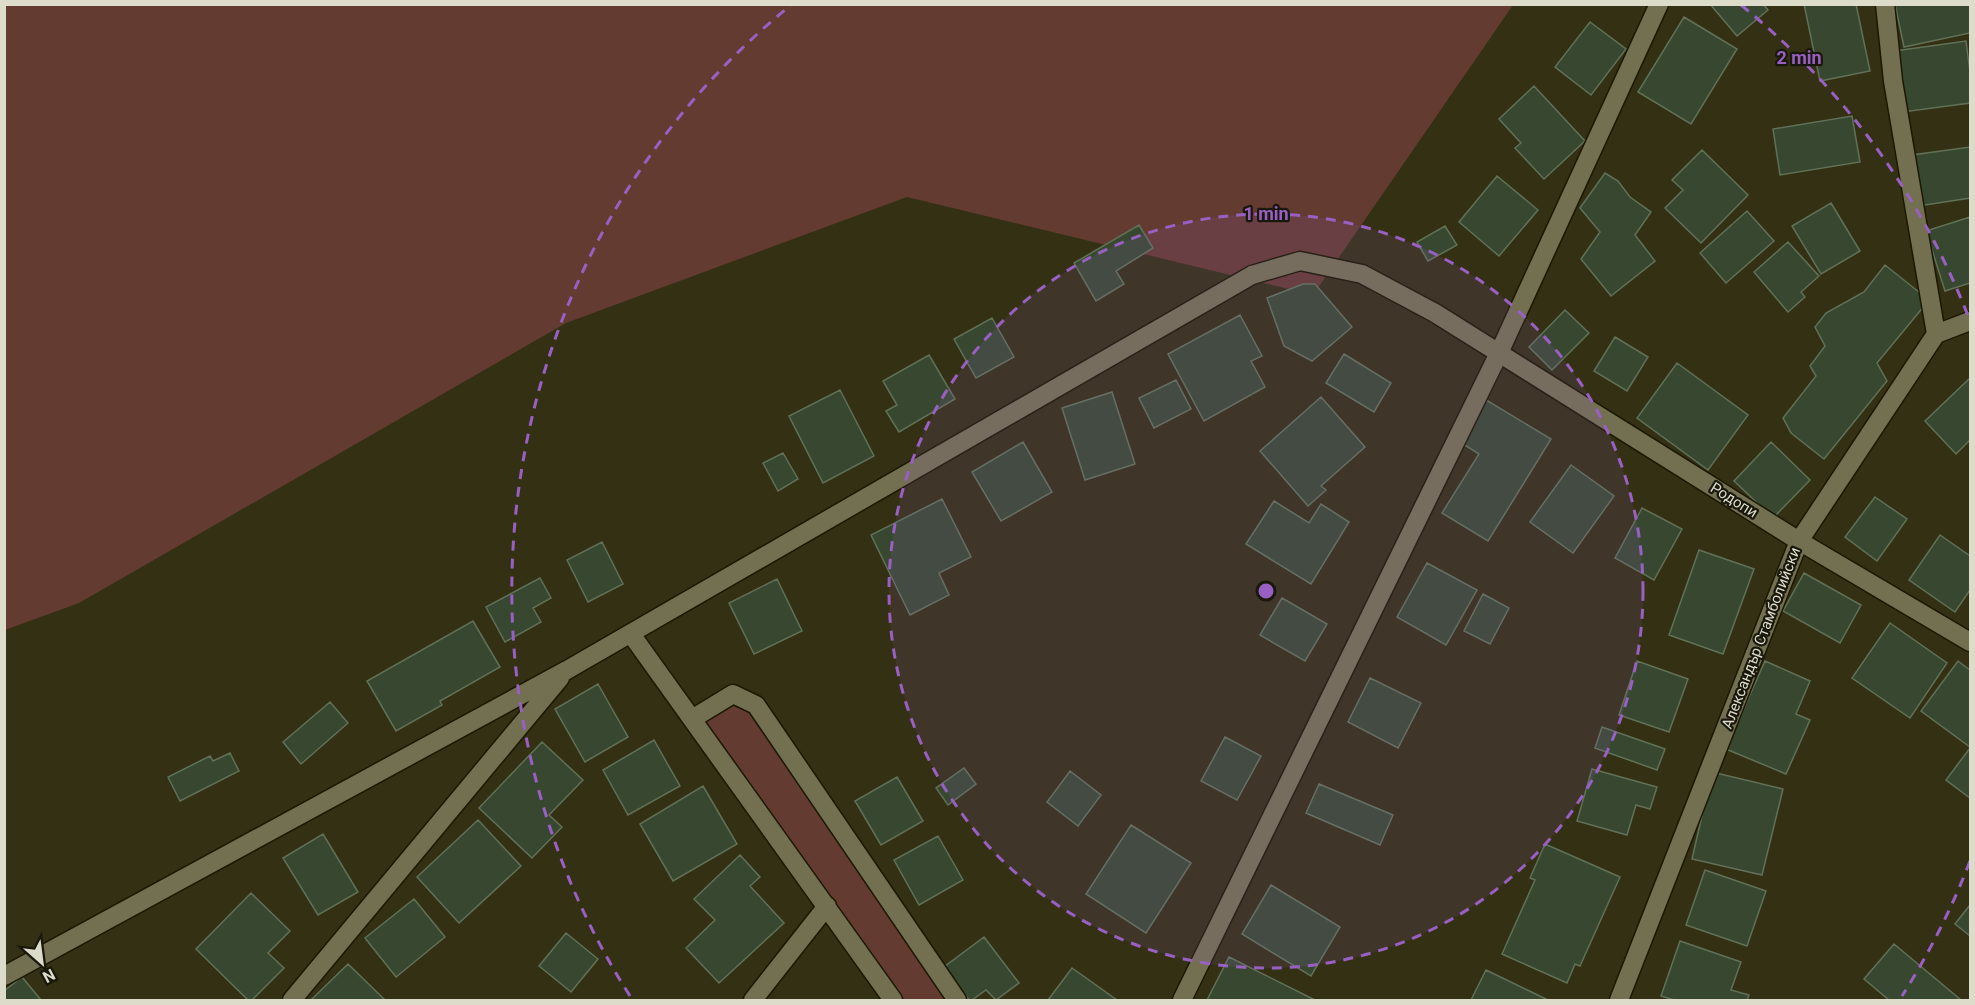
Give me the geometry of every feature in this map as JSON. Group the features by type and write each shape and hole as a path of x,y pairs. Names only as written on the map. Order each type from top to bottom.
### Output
{"street":[{"path":"1182,1000 1499,353 1659,4"},
{"path":"1885,4 1893,81 1936,334 1971,321"},
{"name":"Родопи","path":"4,976 567,670 1252,275 1300,261 1362,274 1435,313 1799,541 1971,642"},
{"name":"Александър Стамболийски","path":"1619,1000 1799,541 1936,334"},
{"path":"631,634 893,1000"},
{"path":"292,1000 567,670"},
{"path":"692,718 733,694 756,705 957,1000"},
{"path":"753,1000 827,906"}],"shaded area":[{"path":"4,5 1513,5 1313,295 907,197 566,323 79,603 5,630"},
{"path":"733,694 756,705 957,1000 893,1000 692,719"}],"building":[{"path":"1710,4 1763,4 1768,10 1737,36"},
{"path":"1804,4 1856,4 1870,71 1820,81"},
{"path":"1895,4 1970,4 1970,33 1904,47"},
{"path":"1684,17 1737,49 1691,124 1638,92"},
{"path":"1590,22 1626,49 1591,95 1555,67"},
{"path":"1966,41 1970,72 1970,103 1903,112 1895,51"},
{"path":"1534,86 1585,141 1544,179 1515,148 1521,143 1499,119"},
{"path":"1852,116 1860,162 1780,175 1773,129"},
{"path":"1970,147 1970,198 1919,206 1912,155"},
{"path":"1702,150 1748,195 1701,243 1665,208 1683,190 1672,180"},
{"path":"1605,173 1618,181 1630,197 1651,212 1635,235 1655,261 1611,296 1581,259 1600,232 1580,208"},
{"path":"1497,176 1538,210 1499,256 1459,222"},
{"path":"1831,203 1860,251 1821,274 1792,226"},
{"path":"1747,211 1774,241 1726,283 1700,253"},
{"path":"1970,217 1970,283 1945,291 1926,231"},
{"path":"1139,225 1153,248 1116,271 1124,284 1096,301 1074,263"},
{"path":"1445,226 1457,245 1428,261 1417,242"},
{"path":"1788,242 1819,276 1801,292 1805,297 1788,312 1754,272"},
{"path":"1885,265 1929,300 1877,363 1887,381 1824,459 1791,433 1783,418 1816,376 1810,366 1825,346 1815,327 1826,313 1864,292"},
{"path":"1303,284 1315,284 1352,327 1312,361 1284,346 1267,298"},
{"path":"1565,310 1589,333 1552,370 1529,347"},
{"path":"1240,315 1262,356 1251,361 1265,387 1204,421 1168,354"},
{"path":"992,318 1014,357 976,378 954,339"},
{"path":"1615,337 1648,357 1627,391 1594,371"},
{"path":"1344,354 1391,383 1374,412 1326,383"},
{"path":"929,355 955,399 899,432 886,411 897,405 883,381"},
{"path":"1677,363 1748,415 1708,470 1637,418"},
{"path":"1970,378 1970,440 1956,454 1925,421"},
{"path":"1176,380 1191,409 1154,428 1139,398"},
{"path":"840,390 874,456 823,483 789,416"},
{"path":"1112,392 1135,464 1085,480 1062,408"},
{"path":"1321,397 1365,447 1321,486 1326,490 1308,506 1260,451"},
{"path":"1486,400 1551,439 1488,541 1442,513 1479,454 1460,442"},
{"path":"1023,442 1052,492 1001,521 972,472"},
{"path":"1771,442 1810,480 1773,518 1734,481"},
{"path":"783,453 798,479 778,491 763,463"},
{"path":"1571,465 1614,496 1573,553 1530,522"},
{"path":"1875,497 1907,519 1877,561 1845,537"},
{"path":"942,499 971,557 939,573 949,595 910,615 871,535"},
{"path":"1274,501 1309,523 1321,504 1349,522 1311,584 1246,544"},
{"path":"1642,508 1682,529 1654,580 1615,558"},
{"path":"1940,535 1970,556 1970,590 1955,612 1909,580"},
{"path":"602,542 623,584 588,602 567,560"},
{"path":"1699,550 1754,569 1723,654 1669,635"},
{"path":"1427,563 1477,590 1446,645 1397,617"},
{"path":"1804,573 1861,605 1840,643 1783,611"},
{"path":"540,578 551,598 533,608 541,622 505,642 486,607"},
{"path":"777,579 802,631 754,654 729,603"},
{"path":"1483,594 1509,608 1490,644 1464,631"},
{"path":"1282,598 1327,624 1305,661 1260,635"},
{"path":"473,621 500,667 440,701 442,705 396,731 367,681"},
{"path":"1890,623 1947,663 1910,718 1852,678"},
{"path":"1637,661 1688,679 1669,732 1619,715"},
{"path":"1765,661 1810,681 1796,714 1810,720 1786,774 1726,749"},
{"path":"1958,661 1970,670 1970,747 1921,711"},
{"path":"1370,678 1421,703 1398,748 1348,722"},
{"path":"598,684 628,737 585,762 555,709"},
{"path":"330,702 348,723 301,764 283,742"},
{"path":"1602,727 1665,749 1657,770 1595,748"},
{"path":"1225,737 1261,756 1237,800 1201,781"},
{"path":"654,740 680,786 628,815 603,770"},
{"path":"542,742 583,780 549,815 562,827 532,858 479,808"},
{"path":"1970,748 1970,798 1946,780"},
{"path":"230,753 239,771 180,801 168,777 210,756 213,761"},
{"path":"964,768 976,784 948,805 936,788"},
{"path":"1592,769 1657,787 1650,809 1636,805 1627,835 1577,821"},
{"path":"1070,771 1101,795 1078,826 1047,802"},
{"path":"1712,772 1783,789 1762,875 1692,859"},
{"path":"897,777 923,821 881,845 855,801"},
{"path":"1319,784 1393,815 1380,845 1306,813"},
{"path":"703,786 737,844 673,881 640,824"},
{"path":"478,820 521,866 459,923 417,877"},
{"path":"1131,825 1191,863 1146,933 1086,894"},
{"path":"323,834 358,892 318,915 283,858"},
{"path":"938,836 963,880 919,905 894,860"},
{"path":"1545,844 1620,877 1580,966 1575,964 1567,983 1502,954 1535,880 1530,878"},
{"path":"740,855 760,877 750,886 784,923 719,983 686,948 715,920 694,899"},
{"path":"1705,870 1766,891 1747,946 1686,925"},
{"path":"1271,885 1340,927 1311,976 1242,934"},
{"path":"251,893 290,931 268,953 284,968 252,1000 248,1000 196,949"},
{"path":"414,899 445,937 396,977 365,938"},
{"path":"1970,905 1970,936 1955,924"},
{"path":"566,933 598,959 571,992 539,966"},
{"path":"984,937 1019,983 996,1000 986,990 969,1000 944,967"},
{"path":"1680,941 1741,962 1731,990 1749,995 1747,1000 1674,1000 1661,996"},
{"path":"1894,944 1961,1000 1889,1000 1864,979"},
{"path":"1229,957 1313,999 1207,1000"},
{"path":"348,964 385,1000 311,1000"},
{"path":"1072,968 1117,1000 1048,1000"},
{"path":"1486,970 1548,1000 1471,1000"},
{"path":"22,977 41,1000 4,1000 4,991"}]}
